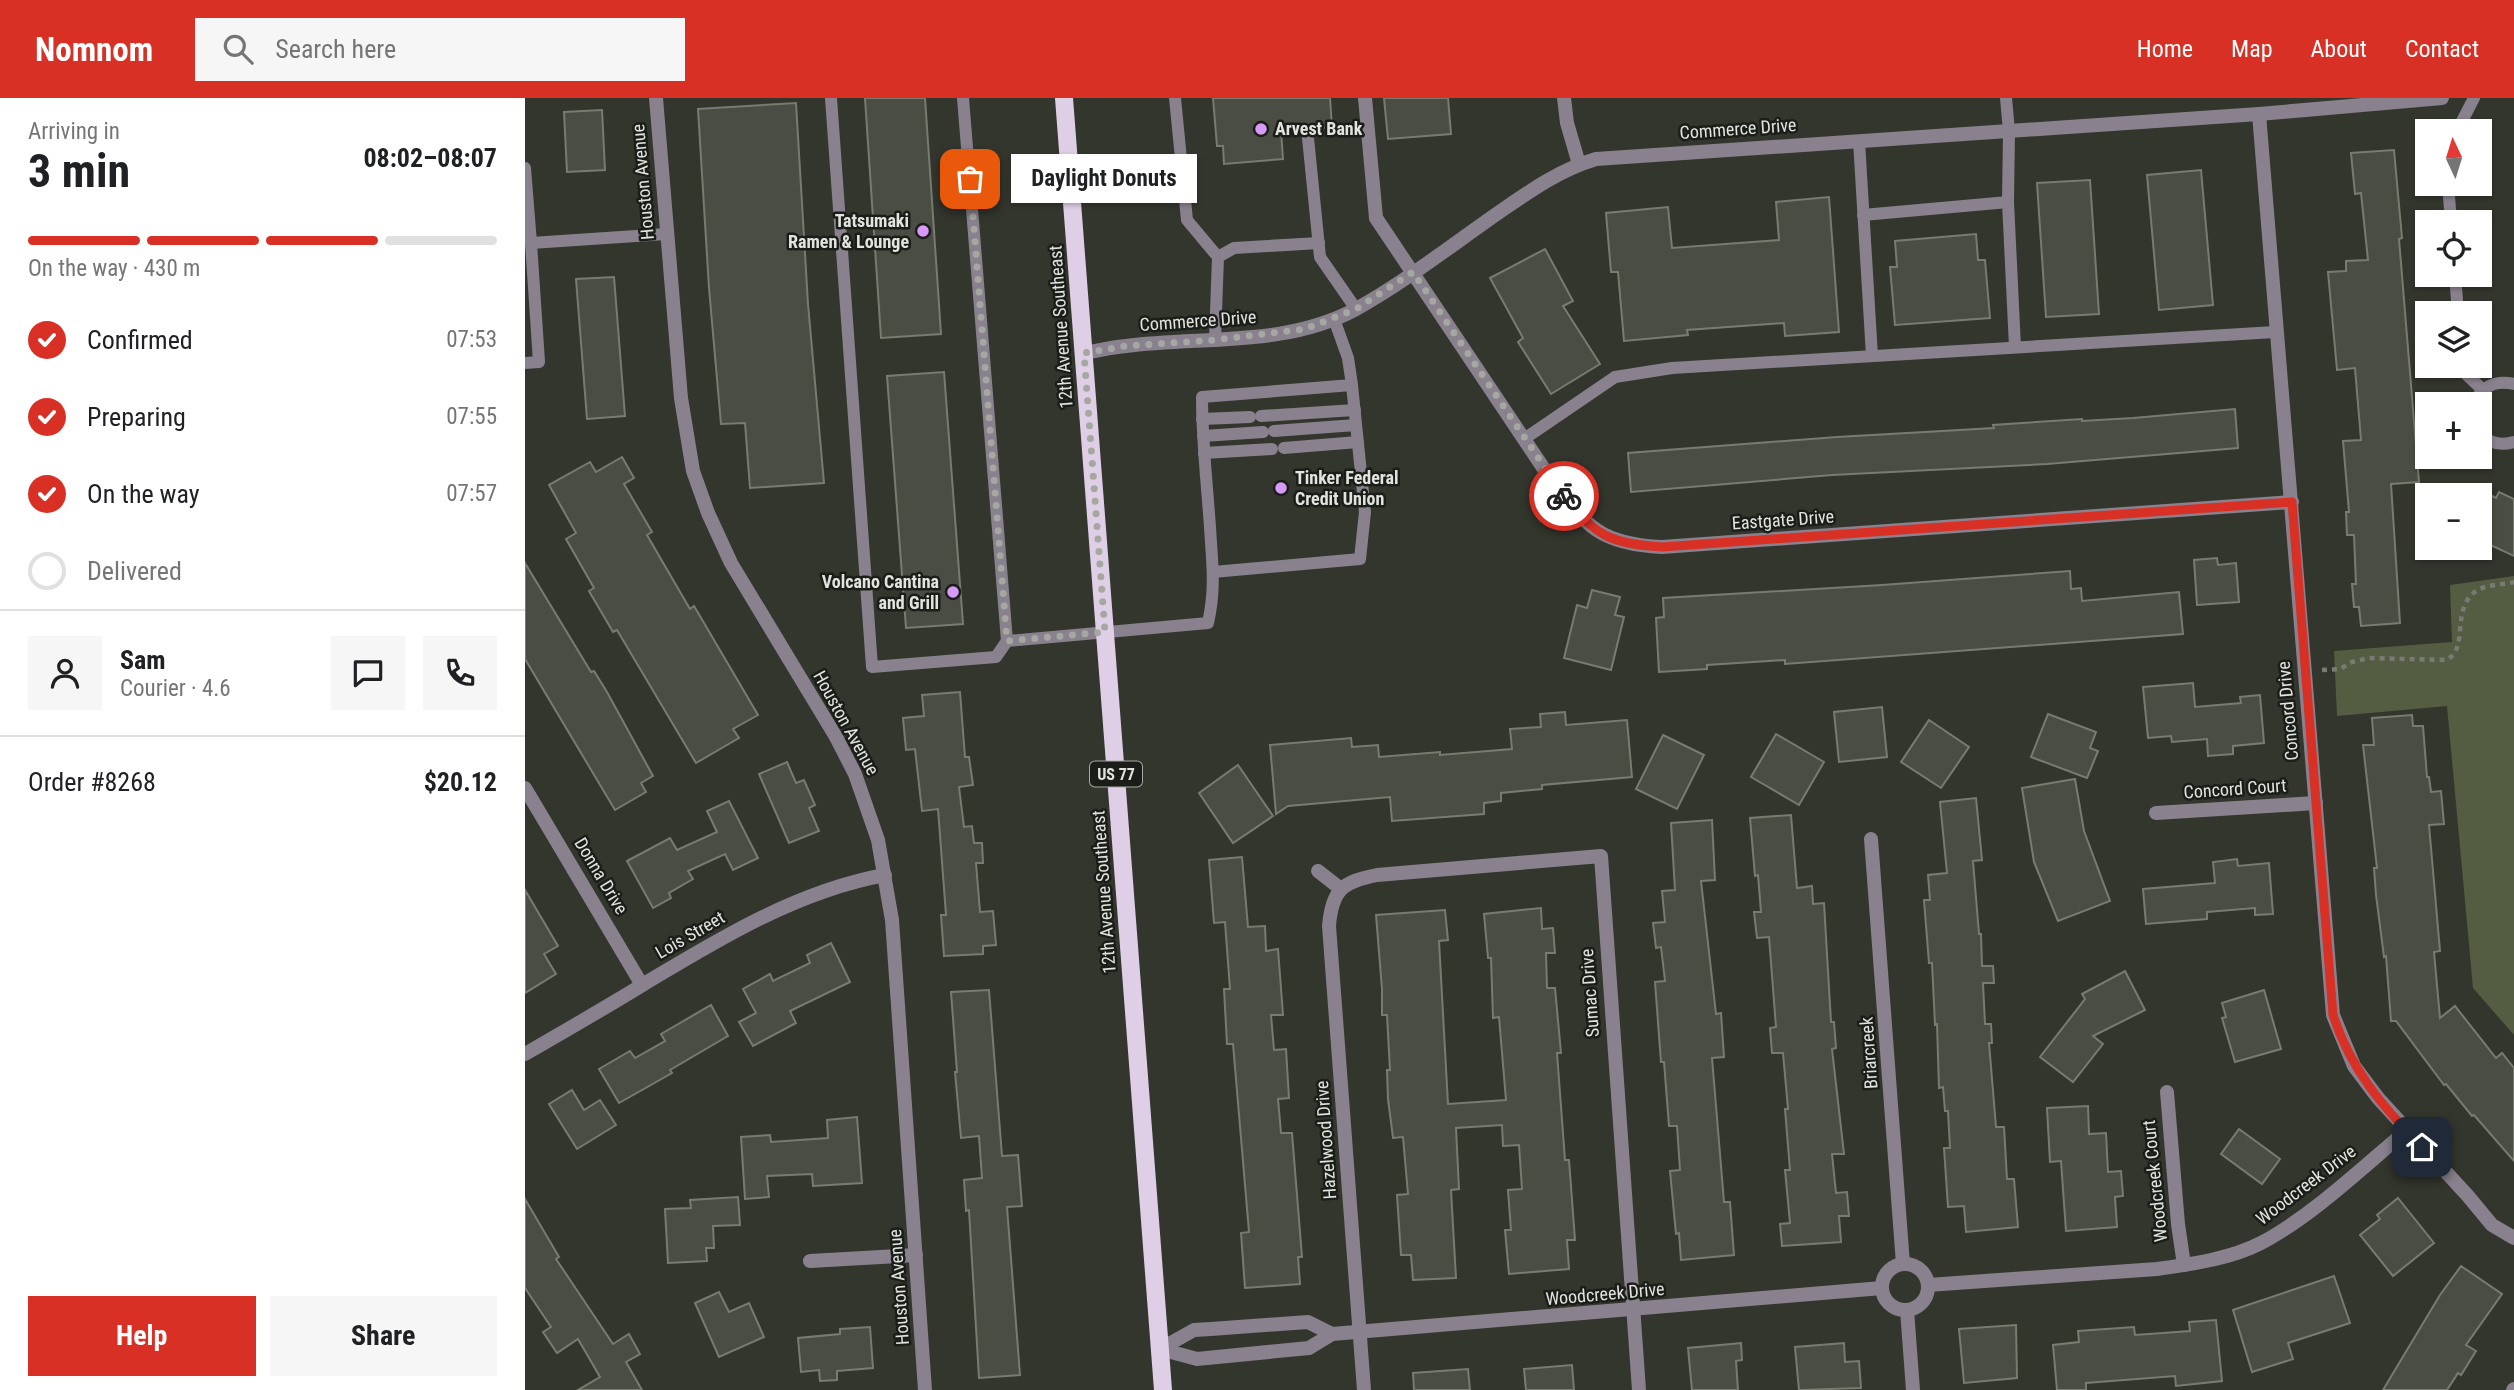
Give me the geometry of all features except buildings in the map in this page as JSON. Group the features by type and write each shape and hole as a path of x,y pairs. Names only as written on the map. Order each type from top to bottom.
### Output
{"main road":[{"name":"12th Avenue Southeast","path":"1064,98 1163,1390"}],"street":[{"name":"Houston Avenue","path":"656,98 681,398 693,471 708,513 731,563 836,737 855,774 878,840 892,920 925,1390"},
{"name":"Eastgate Drive","path":"1365,98 1376,218 1566,499 1590,526 1608,538 1626,544 1646,546 1859,534 2292,502"},
{"path":"1564,98 1567,122 1579,164"},
{"name":"Commerce Drive","path":"1084,353 1126,346 1215,340 1305,329 1356,309 1538,185 1564,170 1596,159 2259,114 2442,98"},
{"name":"Concord Drive","path":"2259,114 2333,1015 2354,1066 2406,1131 2492,1225 2514,1238"},
{"name":"Donna Drive","path":"525,788 642,985"},
{"name":"Concord Court","path":"2156,813 2316,803"},
{"name":"Briarcreek","path":"1871,839 1903,1264"},
{"name":"Sumac Drive","path":"1341,889 1358,878 1377,875 1601,856 1639,1390"},
{"path":"1318,871 1341,889"},
{"name":"Lois Street","path":"525,1054 722,937 775,912 857,880 885,875"},
{"name":"Hazelwood Drive","path":"1341,889 1333,900 1329,926 1364,1390"},
{"name":"Woodcreek Court","path":"2167,1092 2184,1265"},
{"name":"Woodcreek Drive","path":"1928,1285 2094,1275 2184,1265 2239,1252 2290,1226 2406,1131"},
{"path":"810,1261 916,1255"},
{"path":"1903,1264 1914,1265 1921,1270 1928,1285 1927,1296 1922,1303 1907,1310 1889,1304 1882,1288 1883,1278 1888,1270 1903,1264"},
{"name":"Woodcreek Drive","path":"1160,1349 1206,1359 1309,1348 1332,1334 1634,1311 1882,1288"},
{"path":"1907,1310 1913,1390"},
{"name":"Woodcreek Drive","path":"1160,1349 1194,1330 1308,1322 1332,1334"}],"lane":[{"path":"831,98 872,667 996,657 1007,641 963,98"},
{"path":"1175,98 1187,219 1218,257 1215,340"},
{"path":"2006,98 2015,347"},
{"path":"2463,119 2474,98"},
{"path":"1308,138 1320,257 1356,309"},
{"path":"1859,141 1872,356"},
{"path":"525,168 531,243 529,292 538,362 525,363"},
{"path":"1863,215 2008,202"},
{"path":"531,243 666,234"},
{"path":"1218,257 1234,248 1318,243"},
{"path":"1213,572 1360,559 1365,512 1355,410 1348,358 1334,318"},
{"path":"1524,439 1615,377 1672,368 2275,332"},
{"path":"2470,378 2483,390 2502,382 2514,384"},
{"path":"1007,641 1208,623 1214,597 1202,397 1352,385"},
{"path":"1202,419 1355,410"},
{"path":"1203,436 1356,425"},
{"path":"1204,453 1358,442"},
{"path":"2492,442 2514,442"}],"path":[{"path":"2304,672 2340,669 2352,662 2369,658 2446,660 2453,657 2458,650 2459,621 2467,600 2486,587 2514,582"}],"green space":[{"path":"2514,576 2514,1035 2473,988 2447,706 2337,716 2334,651 2452,642 2450,585"}],"way so far":[{"path":"970,179 1007,641 1105,632 1084,353 1126,346 1215,340 1305,329 1356,309 1413,272 1564,496"}],"place":[{"name":"Arvest Bank","path":"1261,129"},
{"name":"Daylight Donuts","path":"970,179"},
{"name":"Tatsumaki Ramen & Lounge","path":"923,231"},
{"name":"Tinker Federal Credit Union","path":"1281,488"},
{"name":"Volcano Cantina and Grill","path":"953,592"}],"route":[{"path":"1564,496 1590,526 1608,538 1626,544 1662,547 2292,502 2333,1015 2354,1066 2378,1098 2422,1147"}]}
